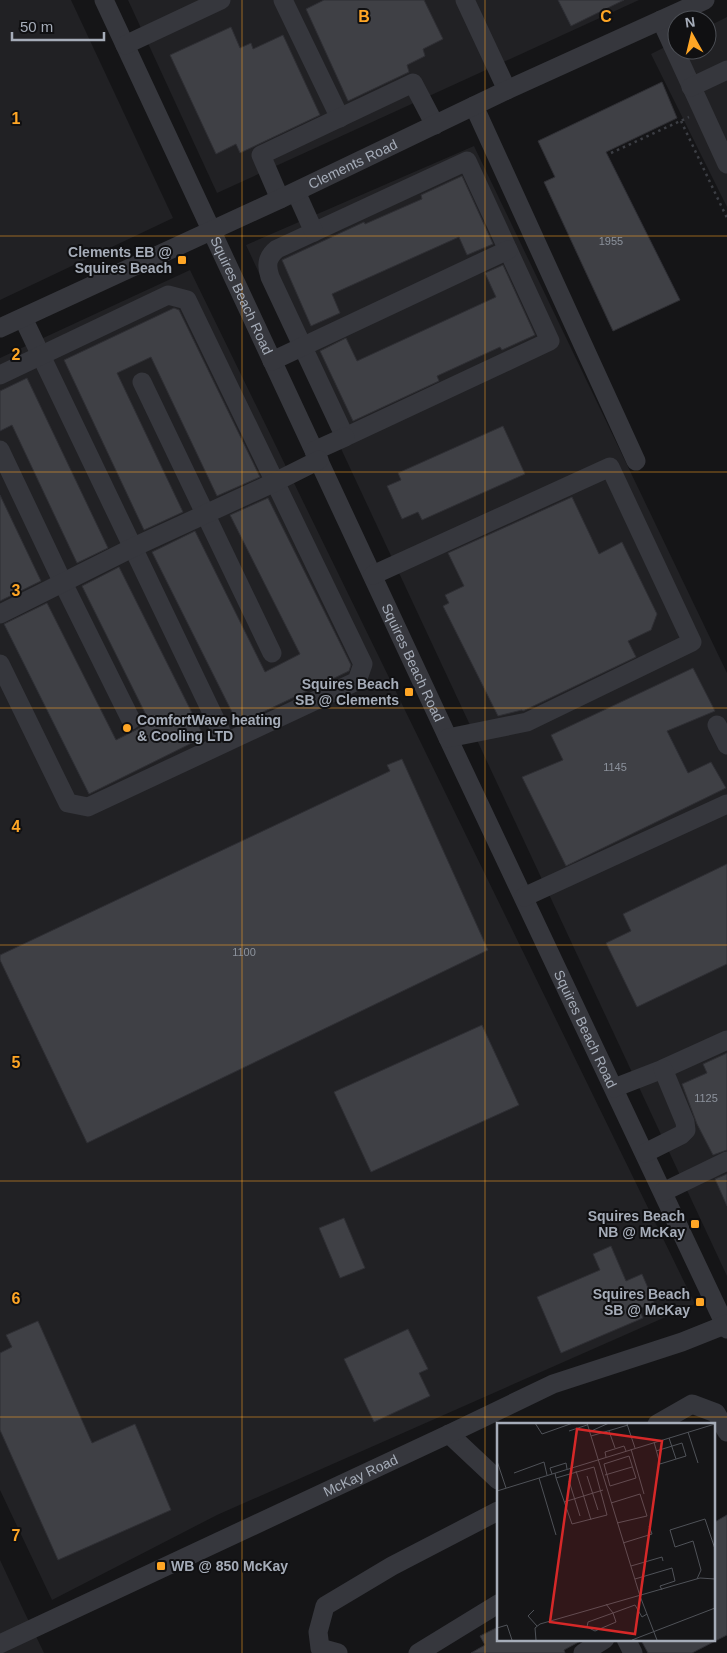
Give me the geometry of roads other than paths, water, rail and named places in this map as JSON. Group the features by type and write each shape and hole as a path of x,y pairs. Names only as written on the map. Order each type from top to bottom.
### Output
{"street":[{"path":"125,44 221,0"},
{"path":"283,0 340,118"},
{"path":"465,0 507,90"},
{"name":"Clements Road","path":"0,328 212,231 507,90 705,0"},
{"name":"Squires Beach Road","path":"110,2 125,44 272,361 726,1326"},
{"path":"661,20 727,164"},
{"path":"691,87 727,70"},
{"path":"314,232 261,155 412,83 435,125"},
{"path":"474,106 636,461"},
{"path":"0,614 134,547 275,482 345,437 550,341 466,161 278,249 269,258 267,264 270,277 345,437"},
{"path":"272,361 508,250"},
{"path":"0,375 168,295 187,300 363,664 357,681 88,808 68,803 0,664"},
{"path":"23,318 226,742"},
{"path":"142,382 272,653"},
{"path":"0,450 131,720"},
{"path":"374,575 610,467 692,642 526,722 448,738"},
{"path":"717,725 727,745"},
{"path":"524,897 727,804"},
{"path":"614,1088 663,1069 727,1040"},
{"path":"645,1154 681,1135 686,1130 685,1122 663,1069"},
{"path":"663,1192 727,1161"},
{"name":"McKay Road","path":"0,1644 553,1384 726,1326"},
{"path":"659,1423 692,1404 716,1413 727,1432"},
{"path":"449,1434 497,1479"},
{"path":"322,1651 318,1632 325,1606 400,1562 497,1512"},
{"path":"418,1653 442,1647 497,1605"},
{"path":"583,1653 603,1640"},
{"path":"626,1640 632,1653"}],"place":[{"name":"Clements EB @ Squires Beach","path":"182,260"},
{"name":"Squires Beach SB @ Clements","path":"409,692"},
{"name":"ComfortWave heating & Cooling LTD","path":"127,728"},
{"name":"Squires Beach NB @ McKay","path":"695,1224"},
{"name":"Squires Beach SB @ McKay","path":"700,1302"},
{"name":"WB @ 850 McKay","path":"161,1566"}]}
